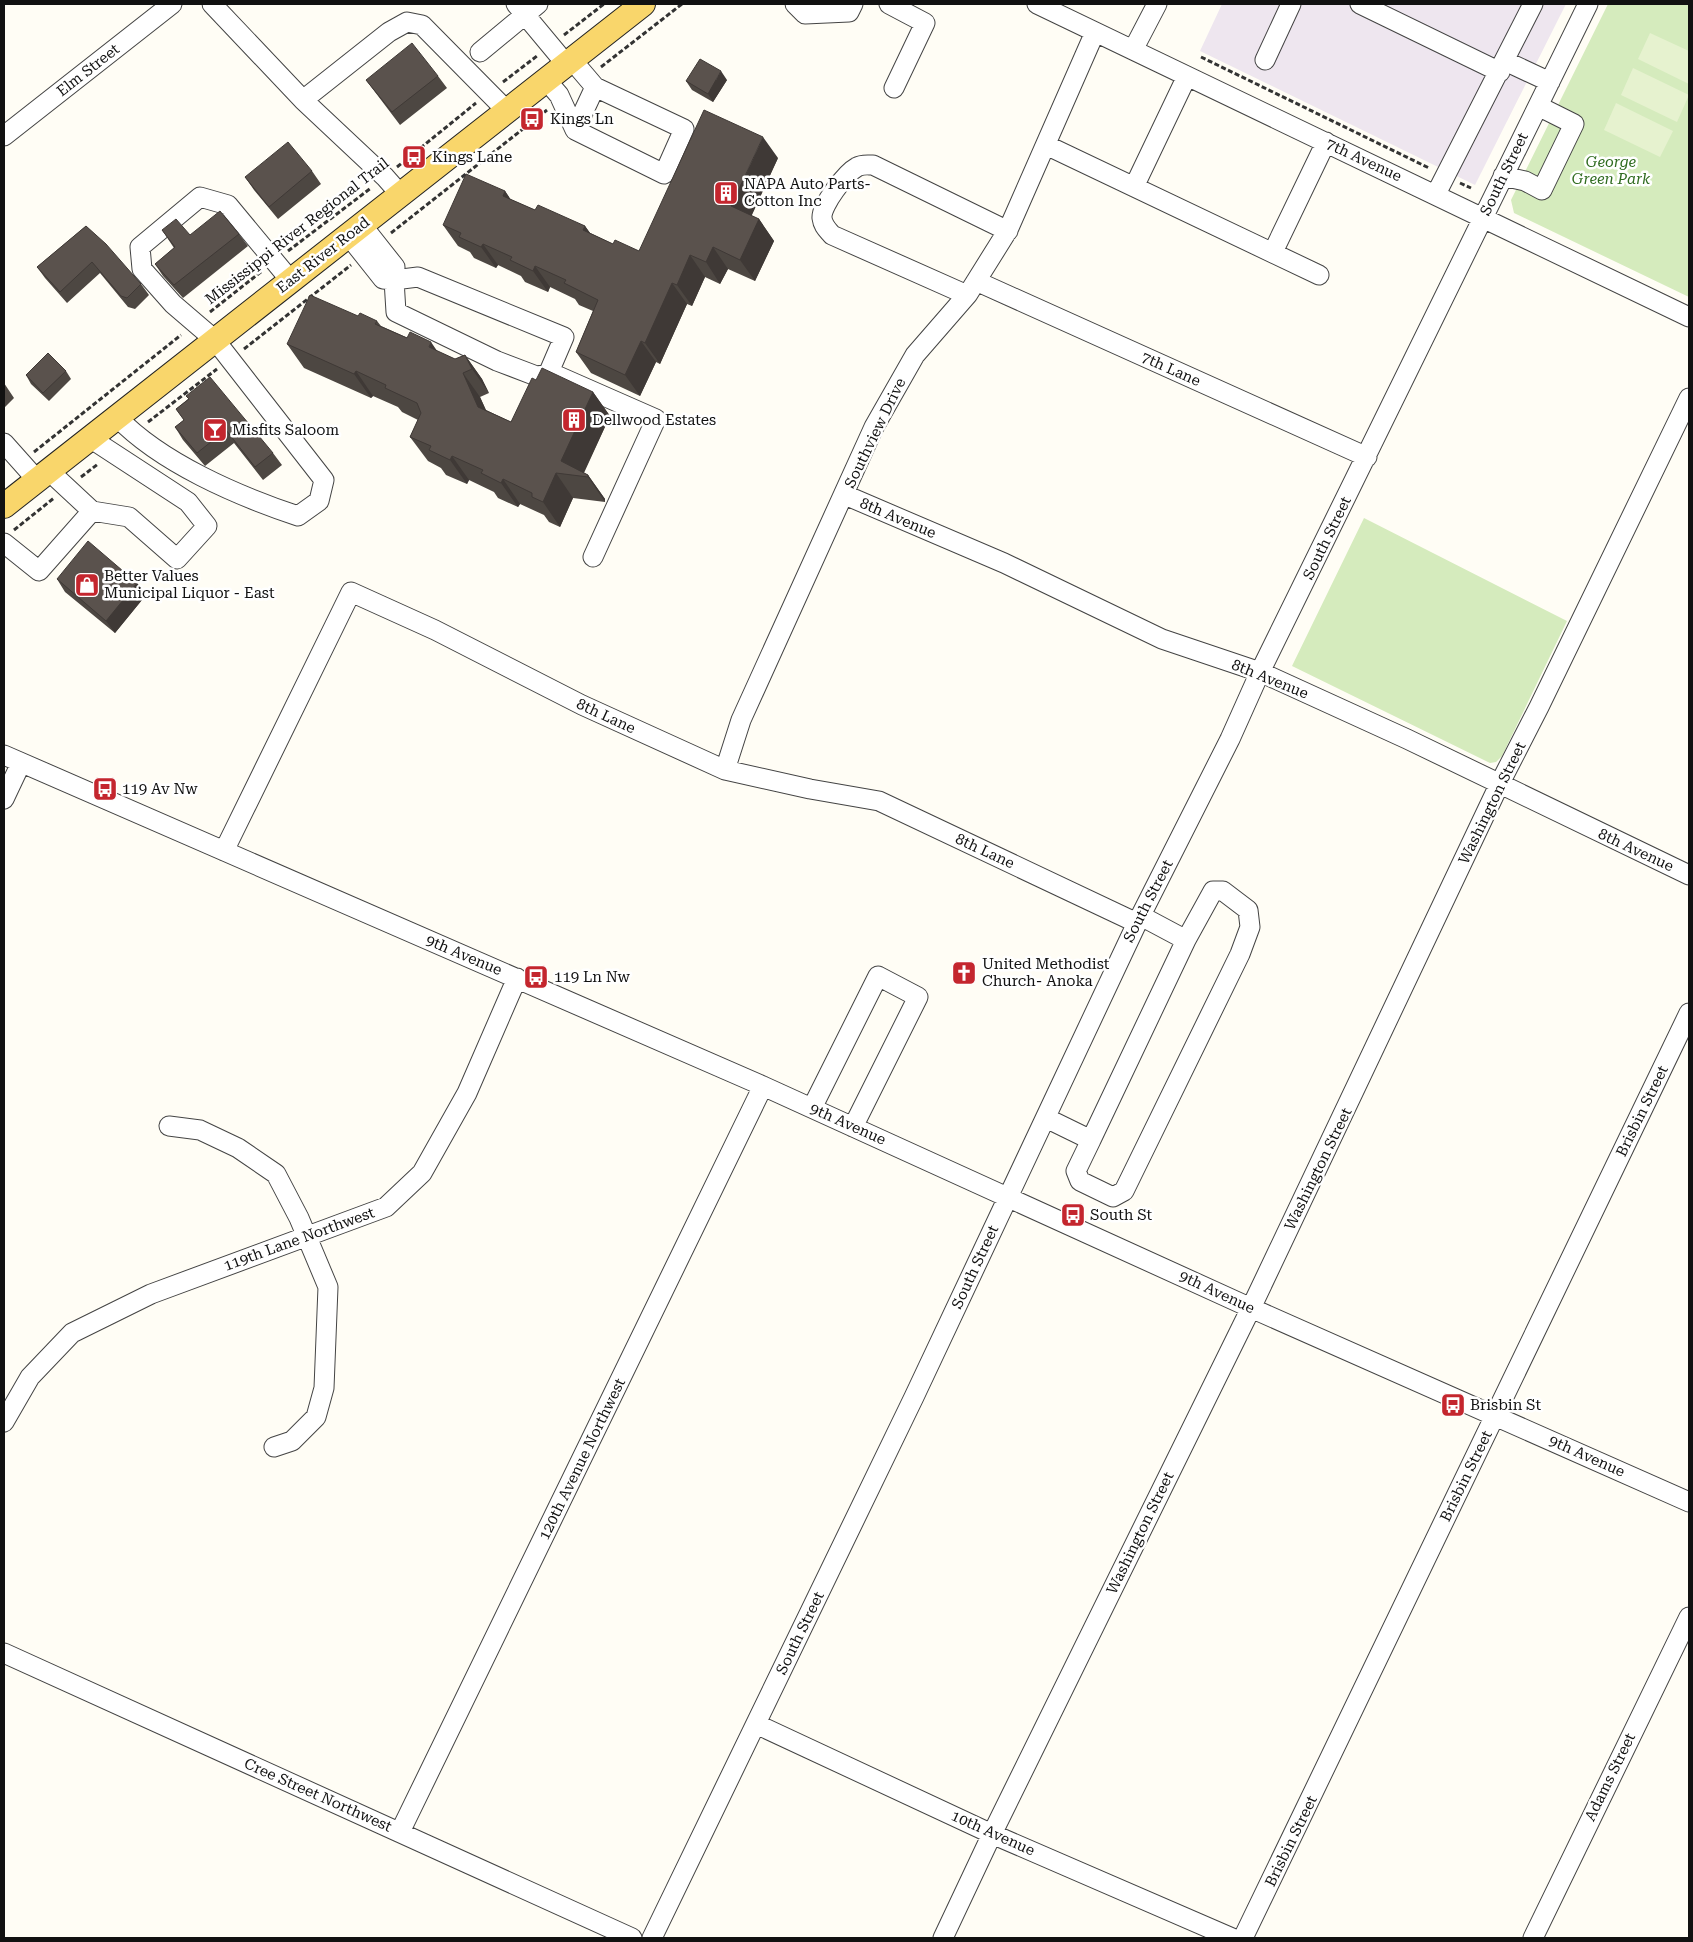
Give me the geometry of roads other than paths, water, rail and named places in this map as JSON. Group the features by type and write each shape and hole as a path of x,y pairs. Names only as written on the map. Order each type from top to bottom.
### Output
{"main road":[{"name":"East River Road","path":"4,506 90,438 125,425 215,340 355,230 392,186 507,111 639,5"}],"street":[{"name":"Elm Street","path":"4,136 172,4"},
{"path":"212,4 302,100 392,186"},
{"path":"795,4 805,14 849,12 853,4"},
{"path":"889,4 925,23 894,88"},
{"name":"7th Avenue","path":"1038,4 1689,317"},
{"path":"1133,50 1157,4"},
{"path":"1265,60 1291,4"},
{"path":"1360,4 1502,67 1550,82"},
{"path":"1436,194 1533,4"},
{"name":"South Street","path":"652,1938 914,1398 1139,919 1230,739 1260,672 1588,4"},
{"path":"480,52 526,7 551,46 591,83 684,129 664,174 575,130 561,100 546,80"},
{"path":"302,100 389,32 407,22 422,25 507,111"},
{"name":"Southview Drive","path":"725,770 741,720 845,495 874,427 915,355 972,288 1008,231 1095,32"},
{"path":"1134,187 1187,76"},
{"path":"575,130 591,83"},
{"path":"1504,176 1525,182 1542,190 1546,182 1574,124 1538,106"},
{"path":"1273,252 1326,142"},
{"path":"1046,145 1318,275"},
{"name":"7th Lane","path":"1008,231 873,165 865,164 856,167 848,174 824,205 822,216 824,226 832,234 972,288 1367,457"},
{"path":"125,425 187,468 264,505 298,516 319,501 324,480 215,340 173,304 142,269 140,247 200,197 228,205 291,280"},
{"path":"355,230 371,249 383,278 394,280 418,277 564,337 549,372 539,377 498,361 396,312 394,280"},
{"path":"549,372 656,419 593,557"},
{"name":"Washington Street","path":"944,1938 992,1834 1251,1308 1500,785 1689,398"},
{"path":"4,443 21,462 67,488 92,511 129,517 177,559 207,526 188,502 90,438"},
{"name":"8th Avenue","path":"845,495 1004,563 1162,639 1260,672 1407,739 1689,875"},
{"path":"7,538 39,570 92,511"},
{"name":"8th Lane","path":"224,852 351,592 435,630 582,705 725,770 810,790 879,801 1186,940"},
{"name":"9th Avenue","path":"4,754 224,852 763,1086 1009,1196 1251,1308 1496,1414 1689,1502"},
{"path":"4,800 22,763"},
{"path":"1213,891 1223,891 1248,910 1250,927 1240,954 1124,1191 1113,1197 1080,1180 1076,1171 1186,940 1213,891"},
{"path":"812,1108 878,976 918,997 853,1127"},
{"name":"119th Lane Northwest","path":"4,1422 30,1377 72,1333 151,1294 386,1207 422,1173 467,1093 517,978"},
{"name":"Brisbin Street","path":"1243,1938 1689,1013"},
{"name":"120th Avenue Northwest","path":"400,1832 763,1086"},
{"path":"1046,1118 1091,1140"},
{"path":"169,1126 200,1130 238,1148 276,1174 307,1236 328,1287 324,1388 316,1416 292,1441 274,1447"},
{"name":"Adams Street","path":"1533,1938 1689,1617"},
{"name":"Cree Street Northwest","path":"4,1653 632,1938"},
{"name":"10th Avenue","path":"756,1724 992,1834 1232,1938"}],"place":[{"name":"Kings Ln","path":"532,119"},
{"name":"Kings Lane","path":"414,157"},
{"name":"NAPA Auto Parts- Cotton Inc","path":"726,193"},
{"name":"Dellwood Estates","path":"574,420"},
{"name":"Misfits Saloom","path":"215,430"},
{"name":"Better Values Municipal Liquor - East","path":"87,585"},
{"name":"119 Av Nw","path":"105,789"},
{"name":"United Methodist Church- Anoka","path":"964,973"},
{"name":"119 Ln Nw","path":"536,977"},
{"name":"South St","path":"1073,1215"},
{"name":"Brisbin St","path":"1453,1405"}],"park label":[{"name":"George Green Park","path":"1611,170"}]}
